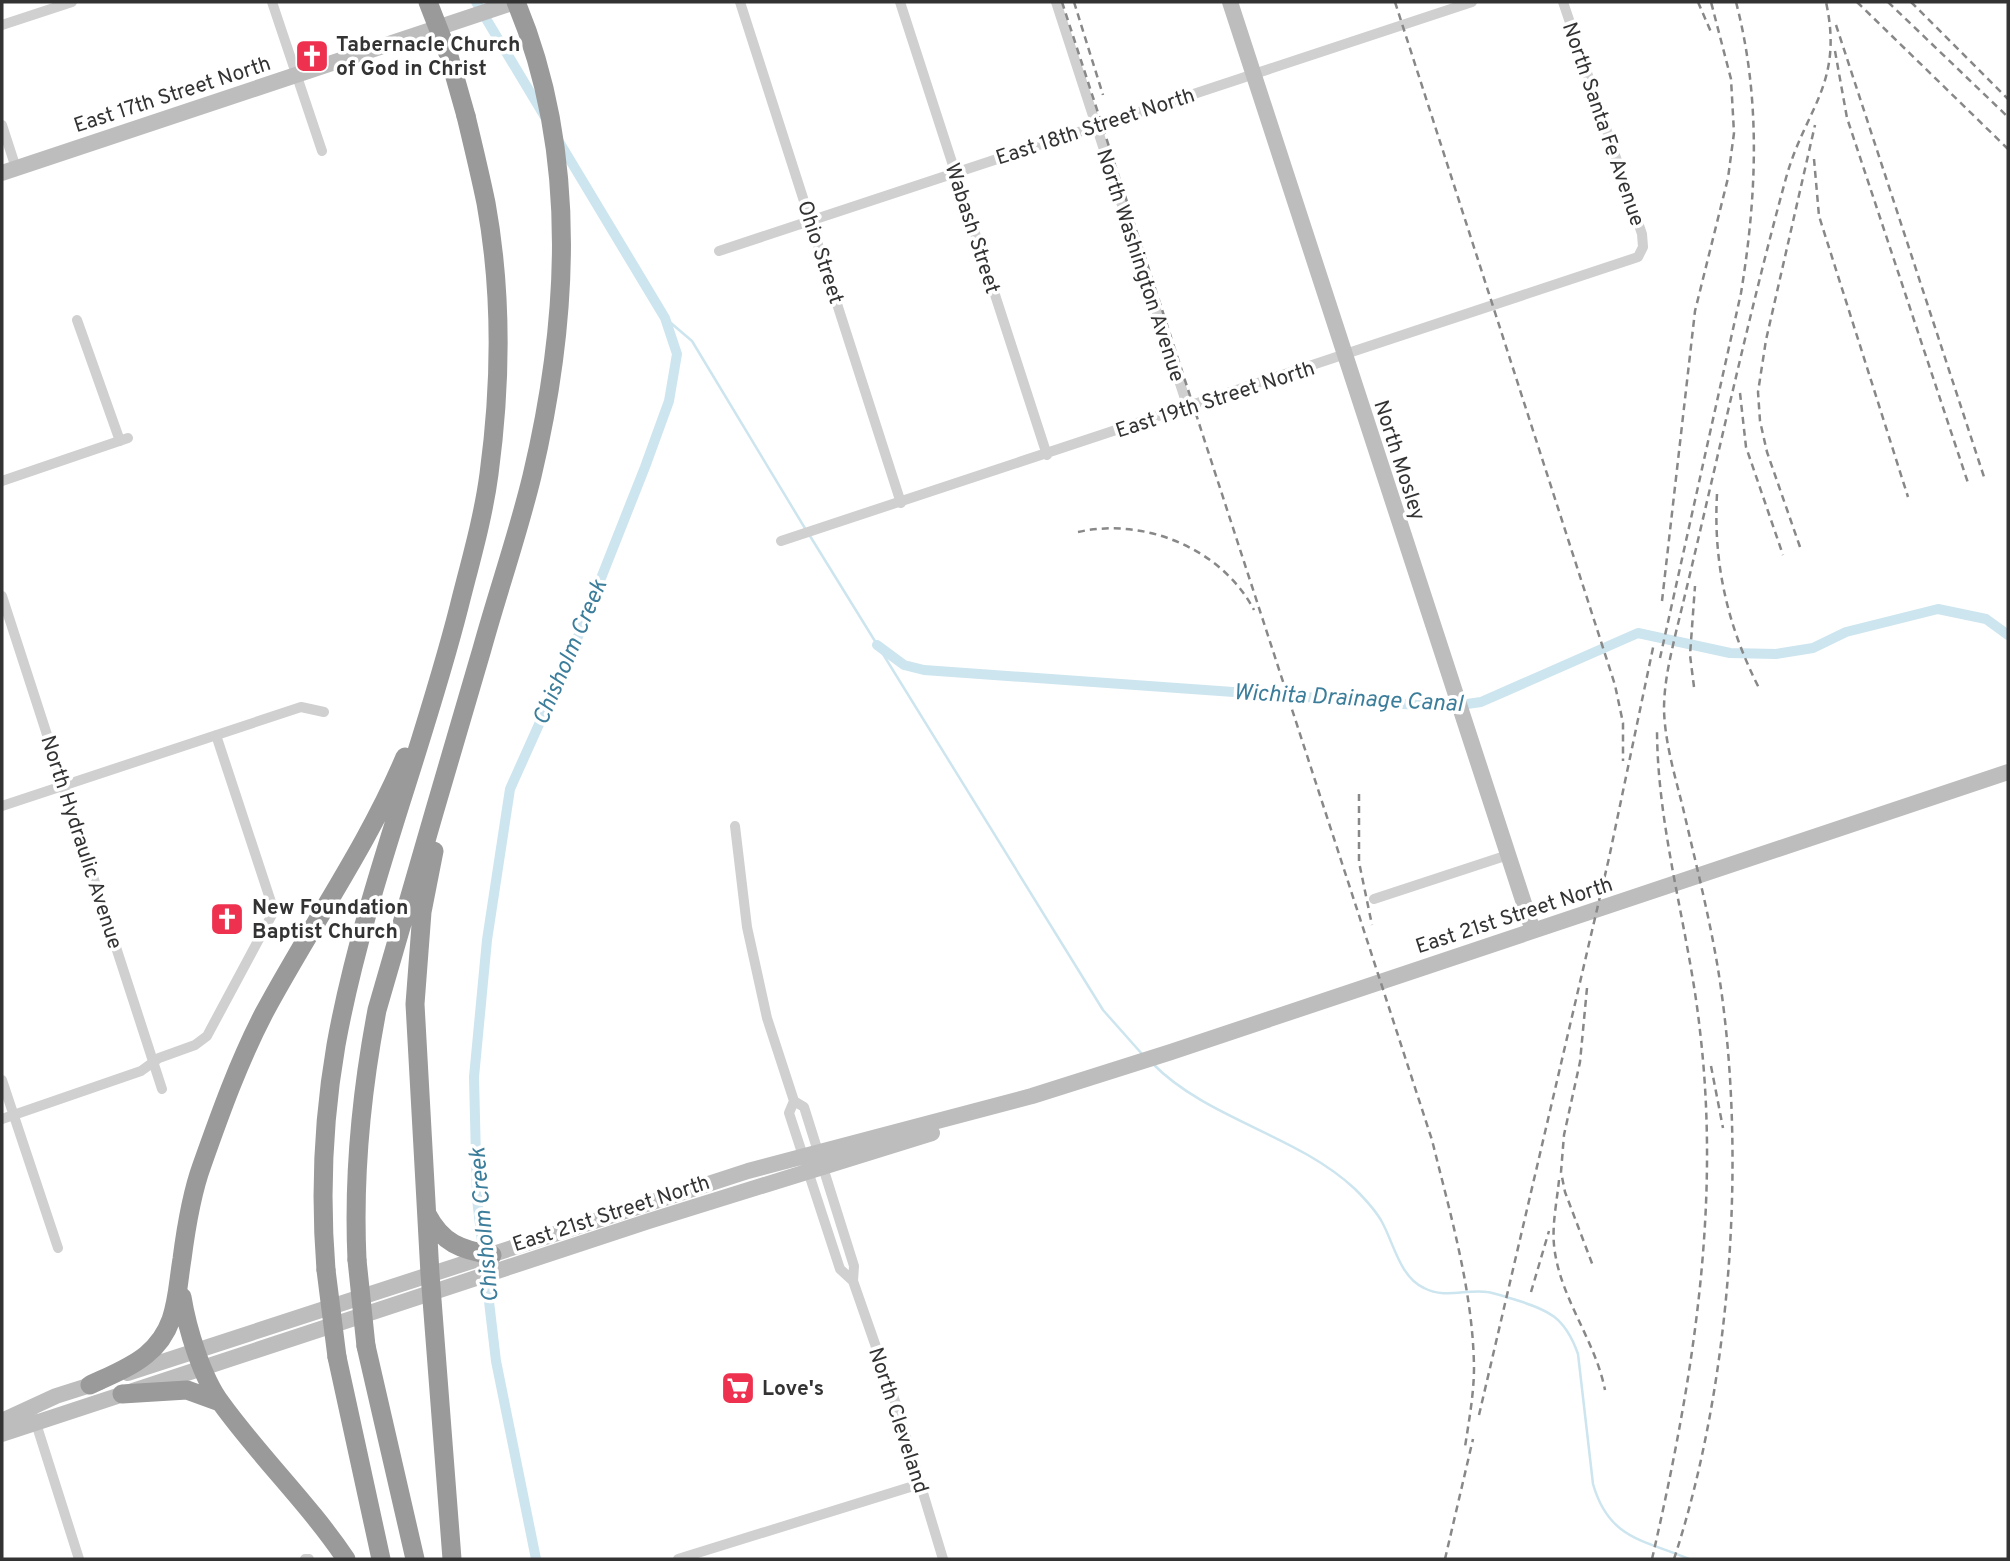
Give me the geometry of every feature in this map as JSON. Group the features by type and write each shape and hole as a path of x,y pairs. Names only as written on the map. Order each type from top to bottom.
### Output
{"highway":[{"path":"381,1559 337,1357 322,1217 324,1145 336,1045 370,910 445,659 489,476 496,390 492,244 466,116 449,56 428,2"},
{"path":"415,1559 366,1346 357,1259 356,1157 363,1084 376,1010 531,479 553,368 562,218 555,145 537,65 515,2"},
{"path":"90,1385 149,1353 174,1317 190,1213 200,1169 231,1087 264,1014 392,788 445,659"},
{"path":"452,1559 426,1213 415,1004 422,912 463,713"},
{"path":"426,1213 458,1256 500,1252"},
{"path":"180,1285 185,1315 200,1359 220,1402 329,1534 346,1559"},
{"path":"122,1394 187,1390 220,1402"}],"main road":[{"name":"East 17th Street North","path":"9,171 515,2"},
{"name":"North Mosley","path":"1230,2 1533,931"},
{"name":"East 21st Street North","path":"2,1434 90,1385 200,1359 431,1284 461,1283 813,1161 1171,1052 2008,772"},
{"name":"East 21st Street North","path":"500,1252 748,1171 813,1161"},
{"name":"East 21st Street North","path":"431,1284 458,1256"},
{"name":"East 21st Street North","path":"2,1421 122,1394 200,1359"}],"street":[{"path":"2,25 72,2"},
{"path":"272,2 321,151"},
{"name":"Ohio Street","path":"740,2 901,503"},
{"name":"Wabash Street","path":"900,2 1047,455"},
{"name":"North Washington Avenue","path":"1056,2 1188,408"},
{"name":"East 18th Street North","path":"719,251 811,218 1472,2"},
{"name":"North Santa Fe Avenue","path":"1563,2 1642,234 1643,247"},
{"path":"2,125 9,171"},
{"name":"East 19th Street North","path":"781,541 1622,264 1638,257 1643,247"},
{"path":"2,481 124,439 77,320"},
{"name":"North Hydraulic Avenue","path":"2,596 162,1089"},
{"path":"2,806 301,707 324,712"},
{"path":"7,1117 141,1071 152,1063 195,1045 207,1035 226,1006 274,911 216,734"},
{"name":"North Cleveland","path":"735,826 747,927 767,1018 794,1101 789,1113 813,1161"},
{"path":"1374,899 1508,855"},
{"path":"2,1080 7,1117 58,1248"},
{"name":"North Cleveland","path":"794,1101 804,1107 813,1161 840,1269 853,1281 897,1407 943,1559"},
{"path":"33,1415 79,1559"},
{"path":"678,1559 920,1484"}],"waterway":[{"name":"Chisholm Creek","path":"476,2 545,117"},
{"name":"Chisholm Creek","path":"536,1559 496,1361 477,1199 474,1077 487,940 510,789 575,644 645,467 669,401 677,354 665,318 558,140"},
{"path":"665,318 692,341 806,530"},
{"path":"810,536 1103,1010 1142,1054"},
{"name":"Wichita Drainage Canal","path":"877,645 904,665 924,670 1446,707 1481,702 1638,633 1730,653 1776,654 1813,648 1846,632 1938,609 1986,619 2008,635"},
{"path":"1152,1063 1174,1083 1199,1099 1306,1154 1355,1189 1379,1218 1403,1268 1416,1283 1440,1293 1479,1291 1497,1294 1546,1311 1561,1323 1578,1354 1593,1484 1600,1503 1609,1517 1630,1535 1689,1559"}],"railway":[{"path":"1062,2 1432,1140 1470,1310 1474,1367 1465,1447"},
{"path":"1074,2 1103,95"},
{"path":"1395,2 1615,685 1623,723 1623,761"},
{"path":"1698,2 1711,32"},
{"path":"1662,601 1695,311 1728,178 1734,133 1731,79 1711,2"},
{"path":"1660,658 1741,293 1746,256 1753,183 1753,110 1750,74 1736,2"},
{"path":"1674,1559 1694,1490 1710,1417 1721,1341 1729,1264 1732,1109 1717,963 1668,747 1665,690 1676,632 1771,234 1794,154 1826,76 1830,54 1826,2"},
{"path":"1857,2 2008,149"},
{"path":"1888,2 2008,117"},
{"path":"1911,2 2008,99"},
{"path":"1836,25 1985,480"},
{"path":"1835,51 1847,118 1969,486"},
{"path":"1800,547 1767,452 1760,421 1758,392 1766,340 1815,125"},
{"path":"1814,159 1819,216 1908,497"},
{"path":"1740,393 1746,447 1783,555"},
{"path":"1717,494 1716,520 1725,595 1739,643 1760,690"},
{"path":"1078,532 1129,529 1179,542 1222,570 1240,589 1254,610"},
{"path":"1694,687 1690,655 1695,586"},
{"path":"1479,1415 1609,858 1654,643"},
{"path":"1652,1559 1690,1363 1705,1231 1707,1165 1706,1098 1700,1031 1662,804 1657,728"},
{"path":"1359,794 1359,862 1372,925"},
{"path":"1587,988 1580,1062 1564,1135 1561,1172 1565,1192 1593,1266"},
{"path":"1711,1066 1723,1128"},
{"path":"1559,1180 1554,1229 1557,1264 1594,1353 1605,1390"},
{"path":"1531,1292 1549,1231"},
{"path":"1445,1559 1473,1439"}],"place":[{"name":"Tabernacle Church of God in Christ","path":"312,56"},
{"name":"New Foundation Baptist Church","path":"227,919"},
{"name":"Love's","path":"738,1388"}]}
